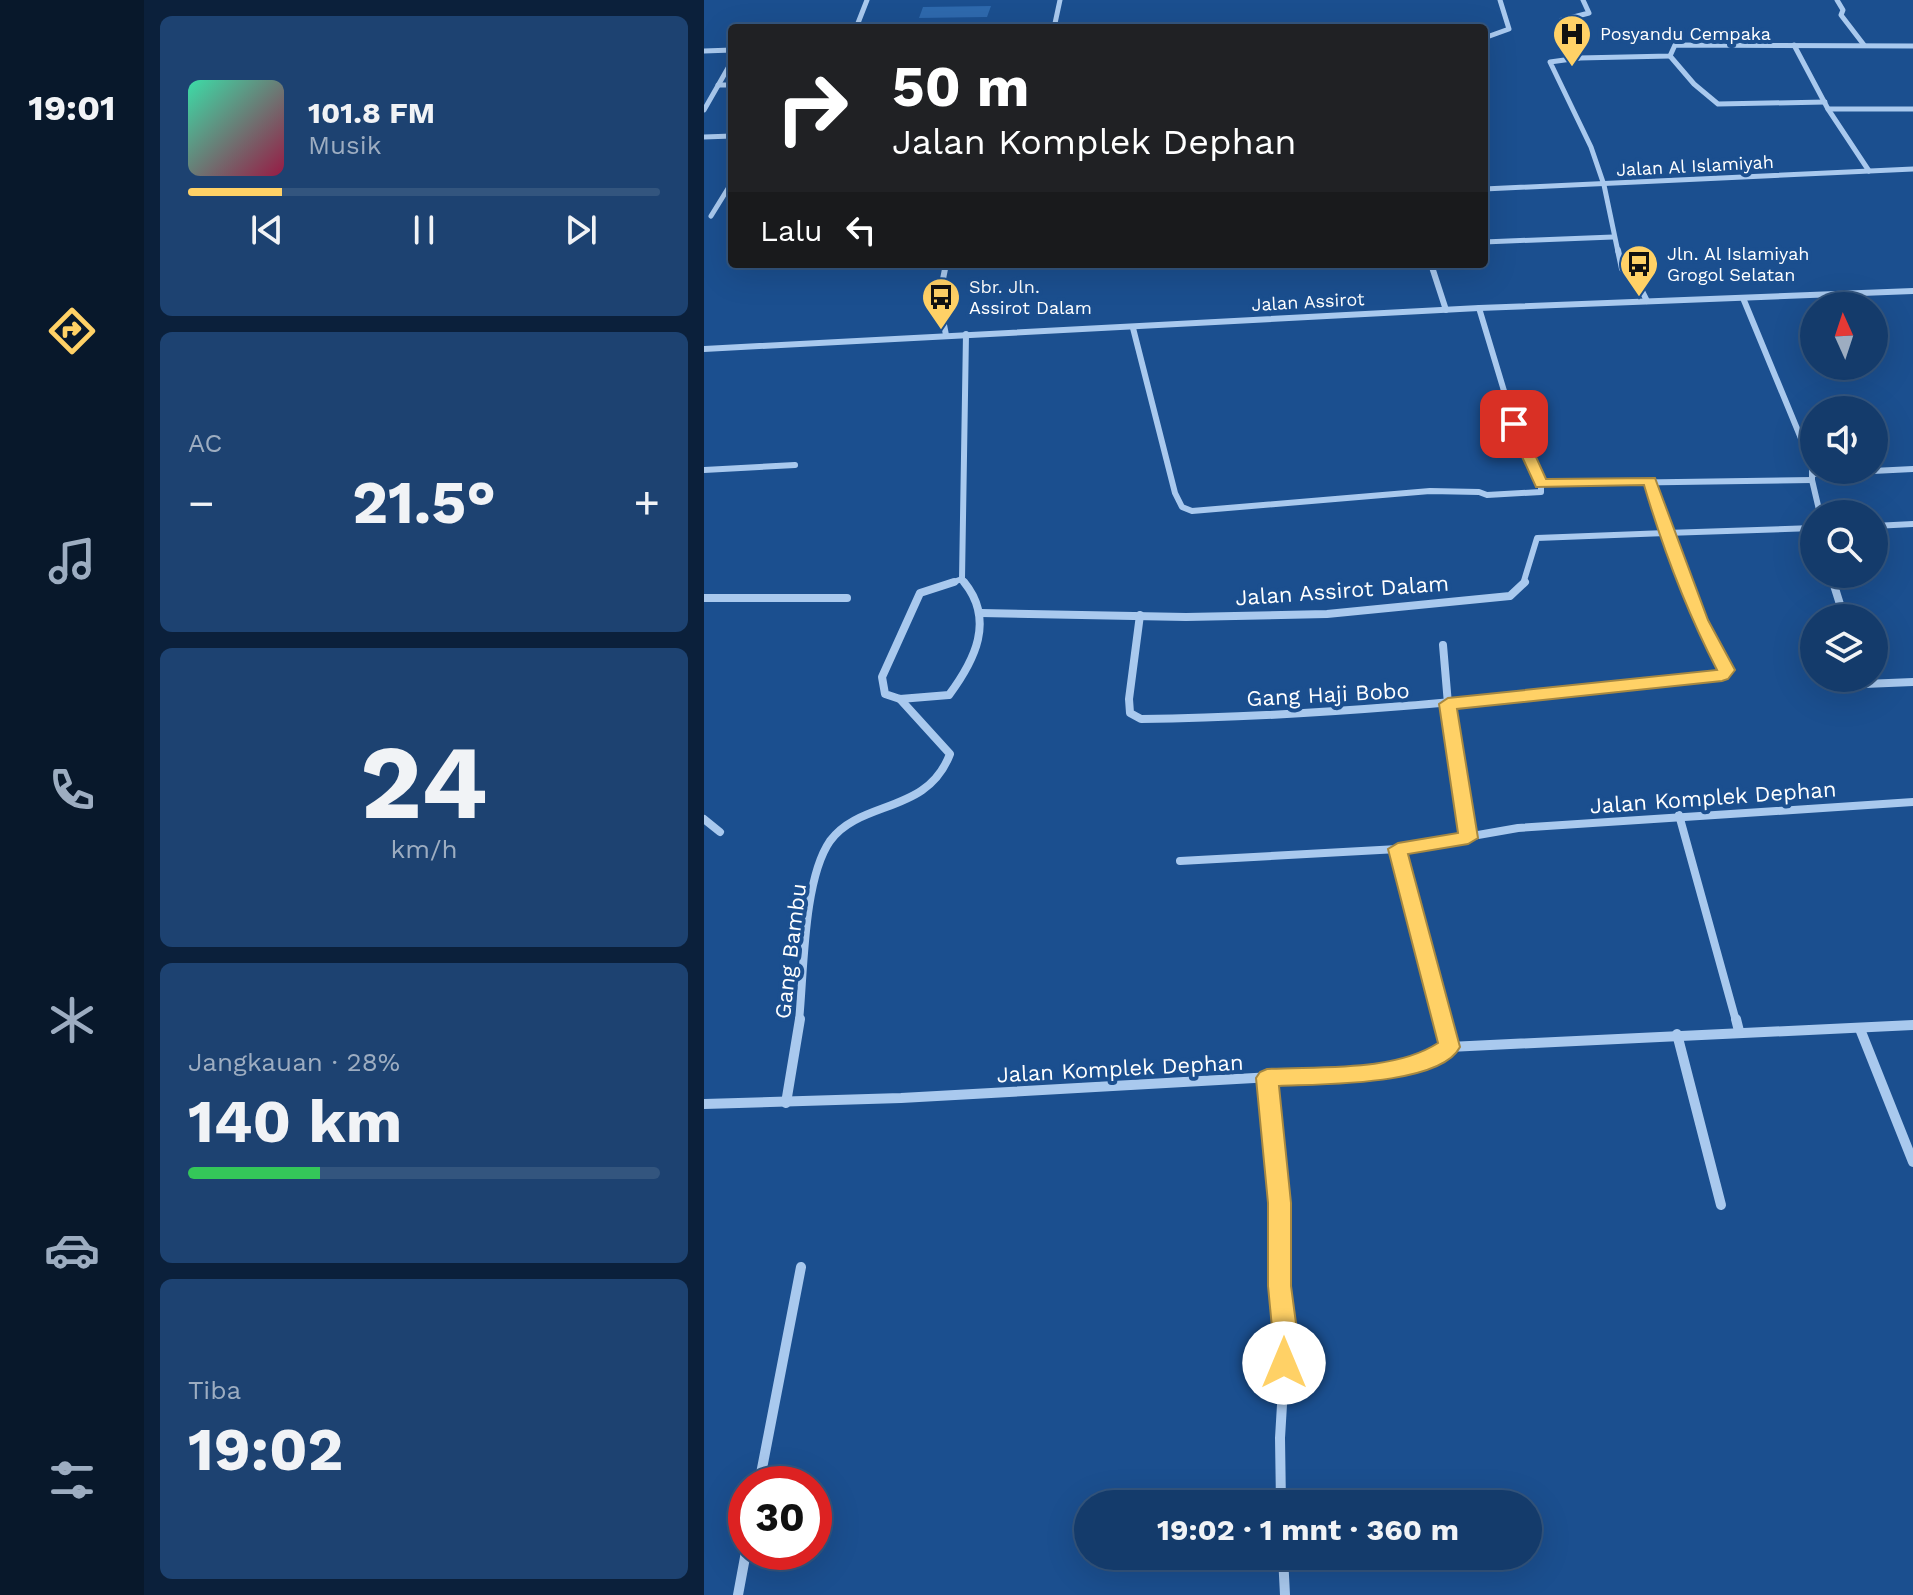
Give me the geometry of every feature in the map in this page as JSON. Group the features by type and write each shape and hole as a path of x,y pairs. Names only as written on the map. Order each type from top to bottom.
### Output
{"street":[{"path":"858,23 867,0"},
{"path":"1055,24 1060,0"},
{"path":"1488,37 1508,31 1500,0"},
{"path":"1579,58 1562,20 1589,13 1583,0"},
{"path":"1837,0 1843,10 1841,15 1864,45"},
{"path":"1670,56 1675,45 1913,46"},
{"path":"1794,45 1828,109 1869,171"},
{"path":"704,51 728,50"},
{"path":"1488,189 1604,185 1591,147 1550,62 1555,59 1670,56"},
{"path":"1670,56 1694,84 1717,104 1825,102"},
{"path":"704,110 728,68"},
{"path":"718,85 728,85"},
{"path":"1828,109 1913,109"},
{"path":"704,137 728,136"},
{"name":"Jalan Al Islamiyah","path":"1647,301 1635,277 1623,272 1604,185 1913,169"},
{"path":"711,216 728,188"},
{"path":"1488,242 1613,237"},
{"path":"945,268 939,299 946,335"},
{"path":"1432,268 1446,310"},
{"name":"Jalan Assirot","path":"704,349 1479,308 1913,291"},
{"path":"1743,298 1800,436"},
{"path":"1133,328 1175,493 1182,507 1192,511 1430,491 1479,492 1487,495 1541,492 1541,484 1514,424 1479,308"},
{"path":"962,579 920,593 882,677 885,694 900,699 949,695 960,681 971,654 981,613 975,595 962,579 966,334"},
{"path":"704,470 795,465"},
{"path":"1888,471 1913,469"},
{"path":"1541,484 1800,477"},
{"path":"1650,481 1666,533"},
{"path":"1888,525 1913,524"},
{"name":"Jalan Assirot Dalam","path":"981,613 1327,614 1510,596 1525,582 1537,538 1800,528"},
{"name":"Gang Haji Bobo","path":"1140,615 1129,699 1130,713 1141,719 1308,715 1448,704 1722,675 1726,667 1703,628 1666,533"},
{"path":"704,598 847,598"},
{"path":"1443,645 1448,704 1468,838"},
{"path":"1888,683 1913,682"},
{"name":"Gang Bambu","path":"786,1103 799,1024 809,908 829,842 837,833 912,797 943,774 949,762 950,754 900,699"},
{"name":"Jalan Komplek Dephan","path":"1180,861 1398,849 1518,828 1679,815 1913,802"},
{"path":"1679,815 1739,1031"},
{"path":"704,819 720,832"},
{"path":"1398,849 1449,1047 1913,1025"},
{"path":"1860,1029 1913,1162"},
{"path":"1677,1034 1721,1205"},
{"name":"Jalan Komplek Dephan","path":"704,1104 786,1103 1397,1070 1428,1060 1449,1047"},
{"path":"1267,1078 1280,1203 1279,1286 1286,1338 1280,1438 1281,1490"},
{"path":"762,1466 801,1267"},
{"path":"738,1595 743,1570"},
{"path":"1284,1570 1285,1595"}],"shaded area":[{"path":"991,6 987,17 919,18 923,7"}],"place":[{"name":"Posyandu Cempaka","path":"1572,68"},
{"name":"Jln. Al Islamiyah Grogol Selatan","path":"1639,298"},
{"name":"Sbr. Jln. Assirot Dalam","path":"941,331"}],"route":[{"path":"1284,1363 1286,1338 1279,1286 1280,1203 1267,1078 1397,1070 1428,1060 1449,1047 1404,882 1398,849 1468,838 1448,704 1722,675 1726,670 1700,620 1666,533 1650,481 1541,484 1514,424"}]}
